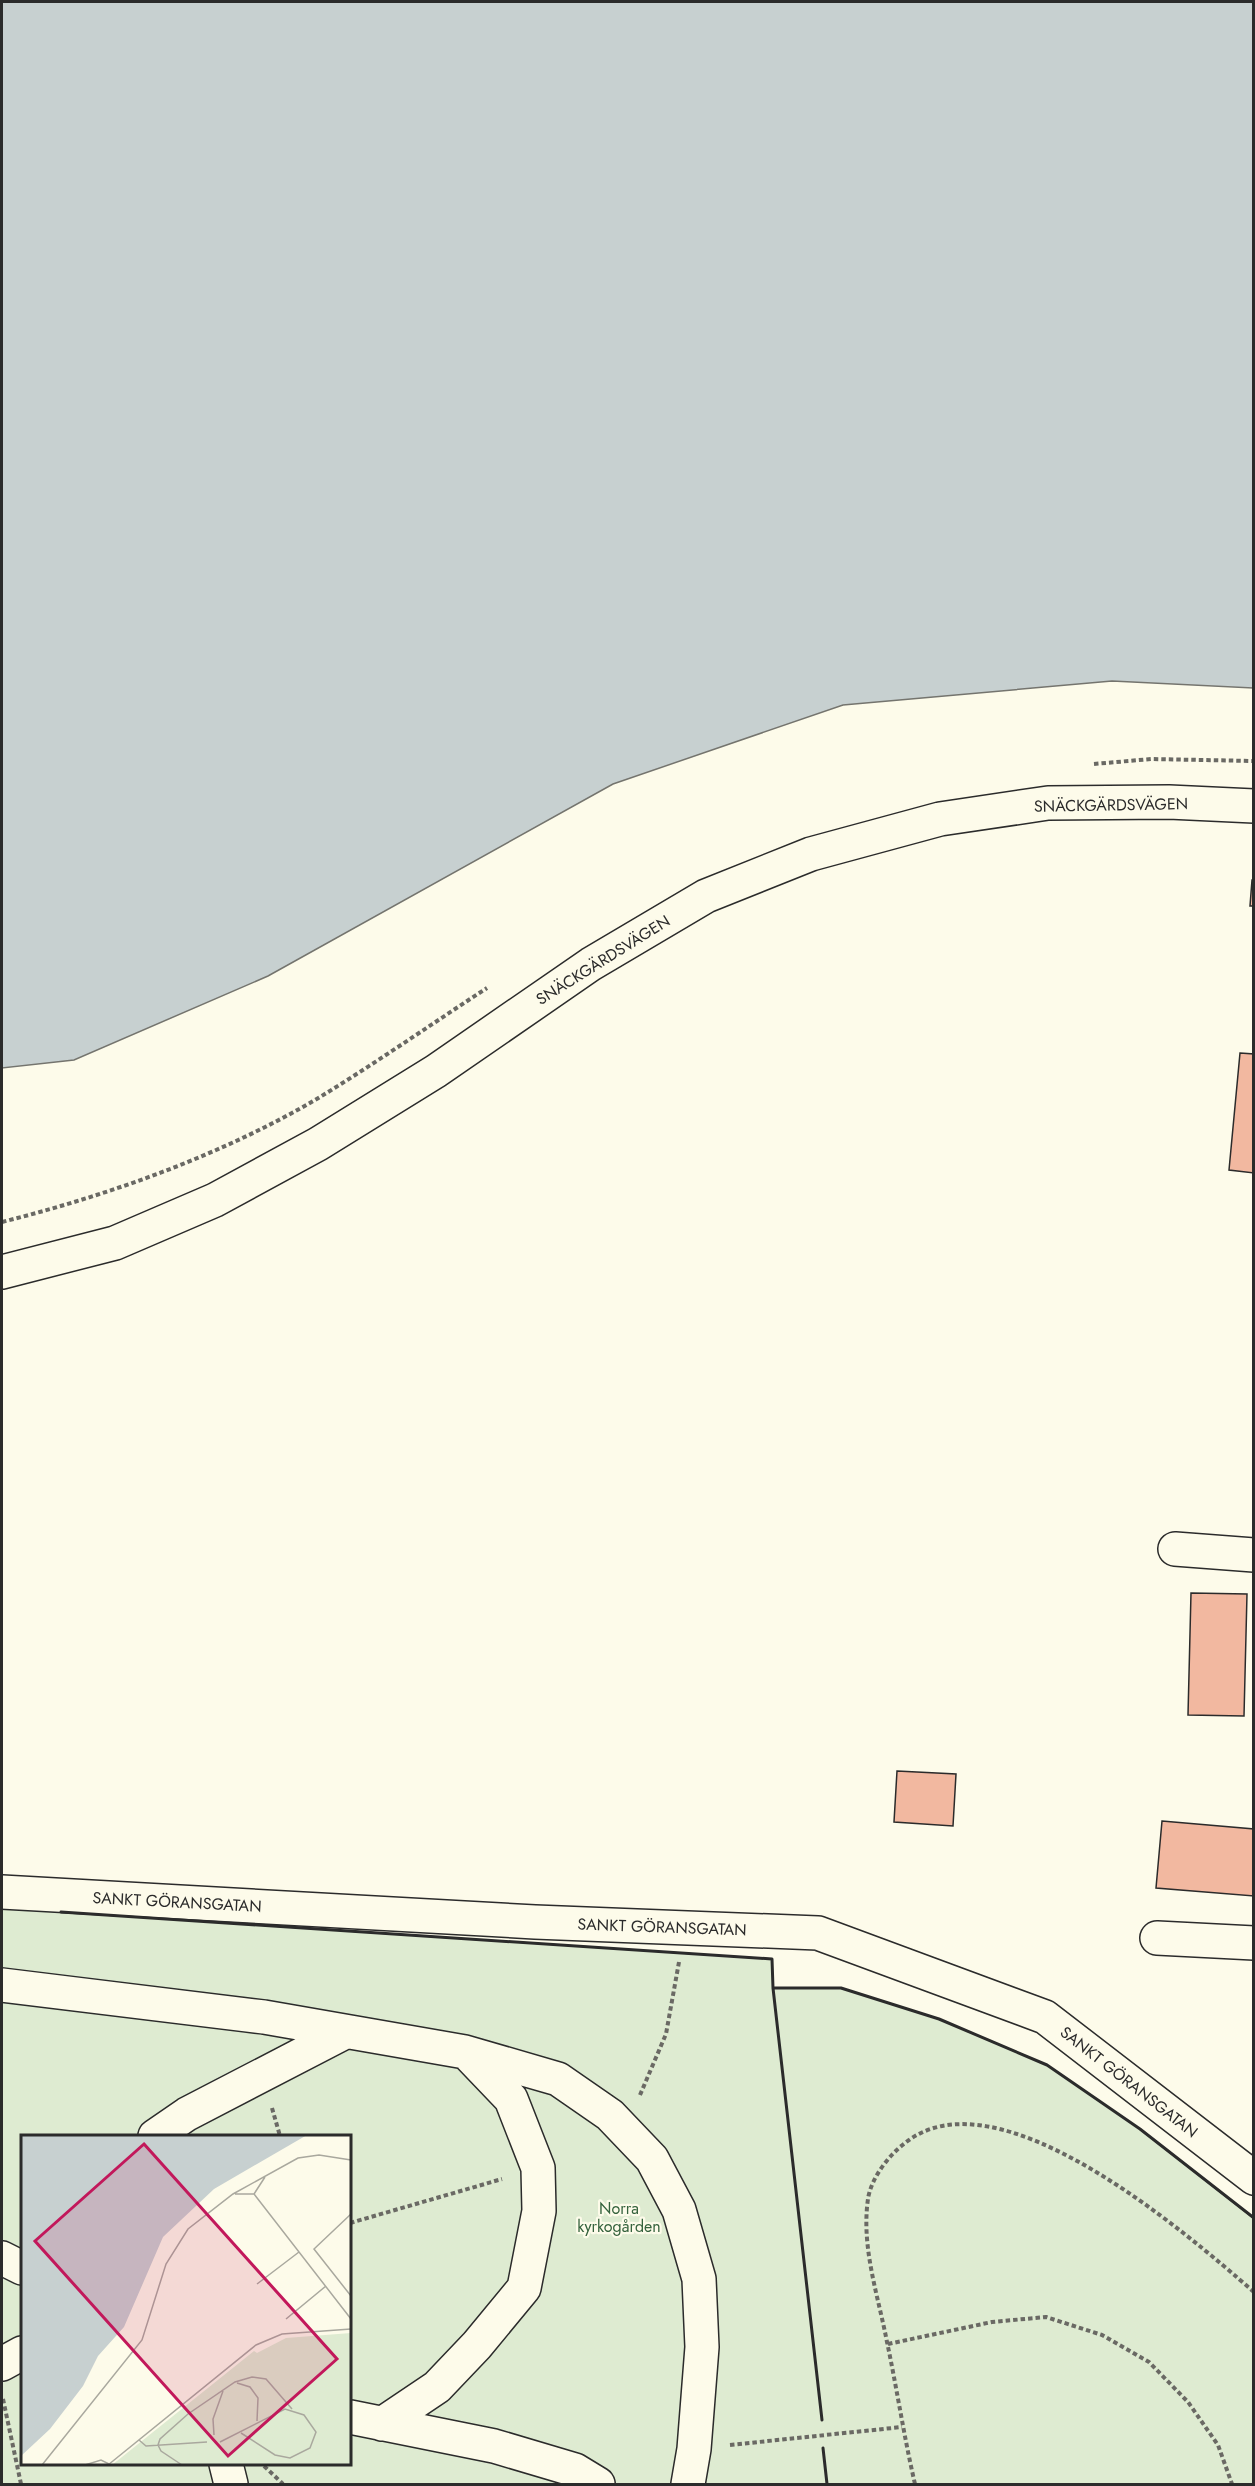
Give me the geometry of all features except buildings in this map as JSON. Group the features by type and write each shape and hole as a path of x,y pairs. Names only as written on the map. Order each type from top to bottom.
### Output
{"street":[{"name":"SNÄCKGÄRDSVÄGEN","path":"2,1272 115,1243 215,1200 318,1144 436,1071 591,964 706,896 811,854 940,819 1048,803 1169,802 1254,806"},
{"path":"1175,1549 1254,1555"},
{"name":"SANKT GÖRANSGATAN","path":"2,1892 818,1933 1045,2017 1254,2178"},
{"path":"1157,1938 1254,1943"},
{"path":"2,1985 264,2017 465,2052 558,2079 610,2115 652,2159 679,2210 699,2279 702,2347 694,2449 688,2484"},
{"path":"156,2135 187,2114 345,2032"},
{"path":"382,2424 437,2387 477,2345 524,2288 539,2211 538,2169 511,2099 465,2052"},
{"path":"2,2258 21,2268"},
{"path":"2,2364 21,2354"},
{"path":"351,2418 494,2446 575,2470 598,2484"},
{"path":"226,2465 231,2484"}],"path":[{"path":"610,2115 639,2097 666,2034 683,1928"},
{"path":"915,2484 866,2246 868,2197 879,2172 898,2149 919,2131 945,2124 980,2124 1026,2139 1089,2166 1160,2214 1254,2292"},
{"path":"351,2223 538,2169"},
{"path":"888,2344 992,2322 1046,2317 1102,2335 1149,2362 1188,2402 1218,2445 1232,2484"},
{"path":"2,2390 21,2484"},
{"path":"694,2449 902,2427"},
{"path":"264,2465 282,2484"}],"green space":[{"name":"Norra kyrkogården","path":"2,1908 772,1959 773,1988 841,1988 939,2019 1047,2065 1140,2129 1253,2218 1253,2484 2,2484"}],"shaded area":[{"path":"2,2 1253,2 1253,688 1112,681 843,705 613,784 268,976 74,1060 2,1068"}],"wall":[{"path":"61,1912 772,1959 773,1988 841,1988 939,2019 1047,2065 1140,2129 1254,2218"},
{"path":"773,1988 822,2420"},
{"path":"823,2448 827,2484"}]}
